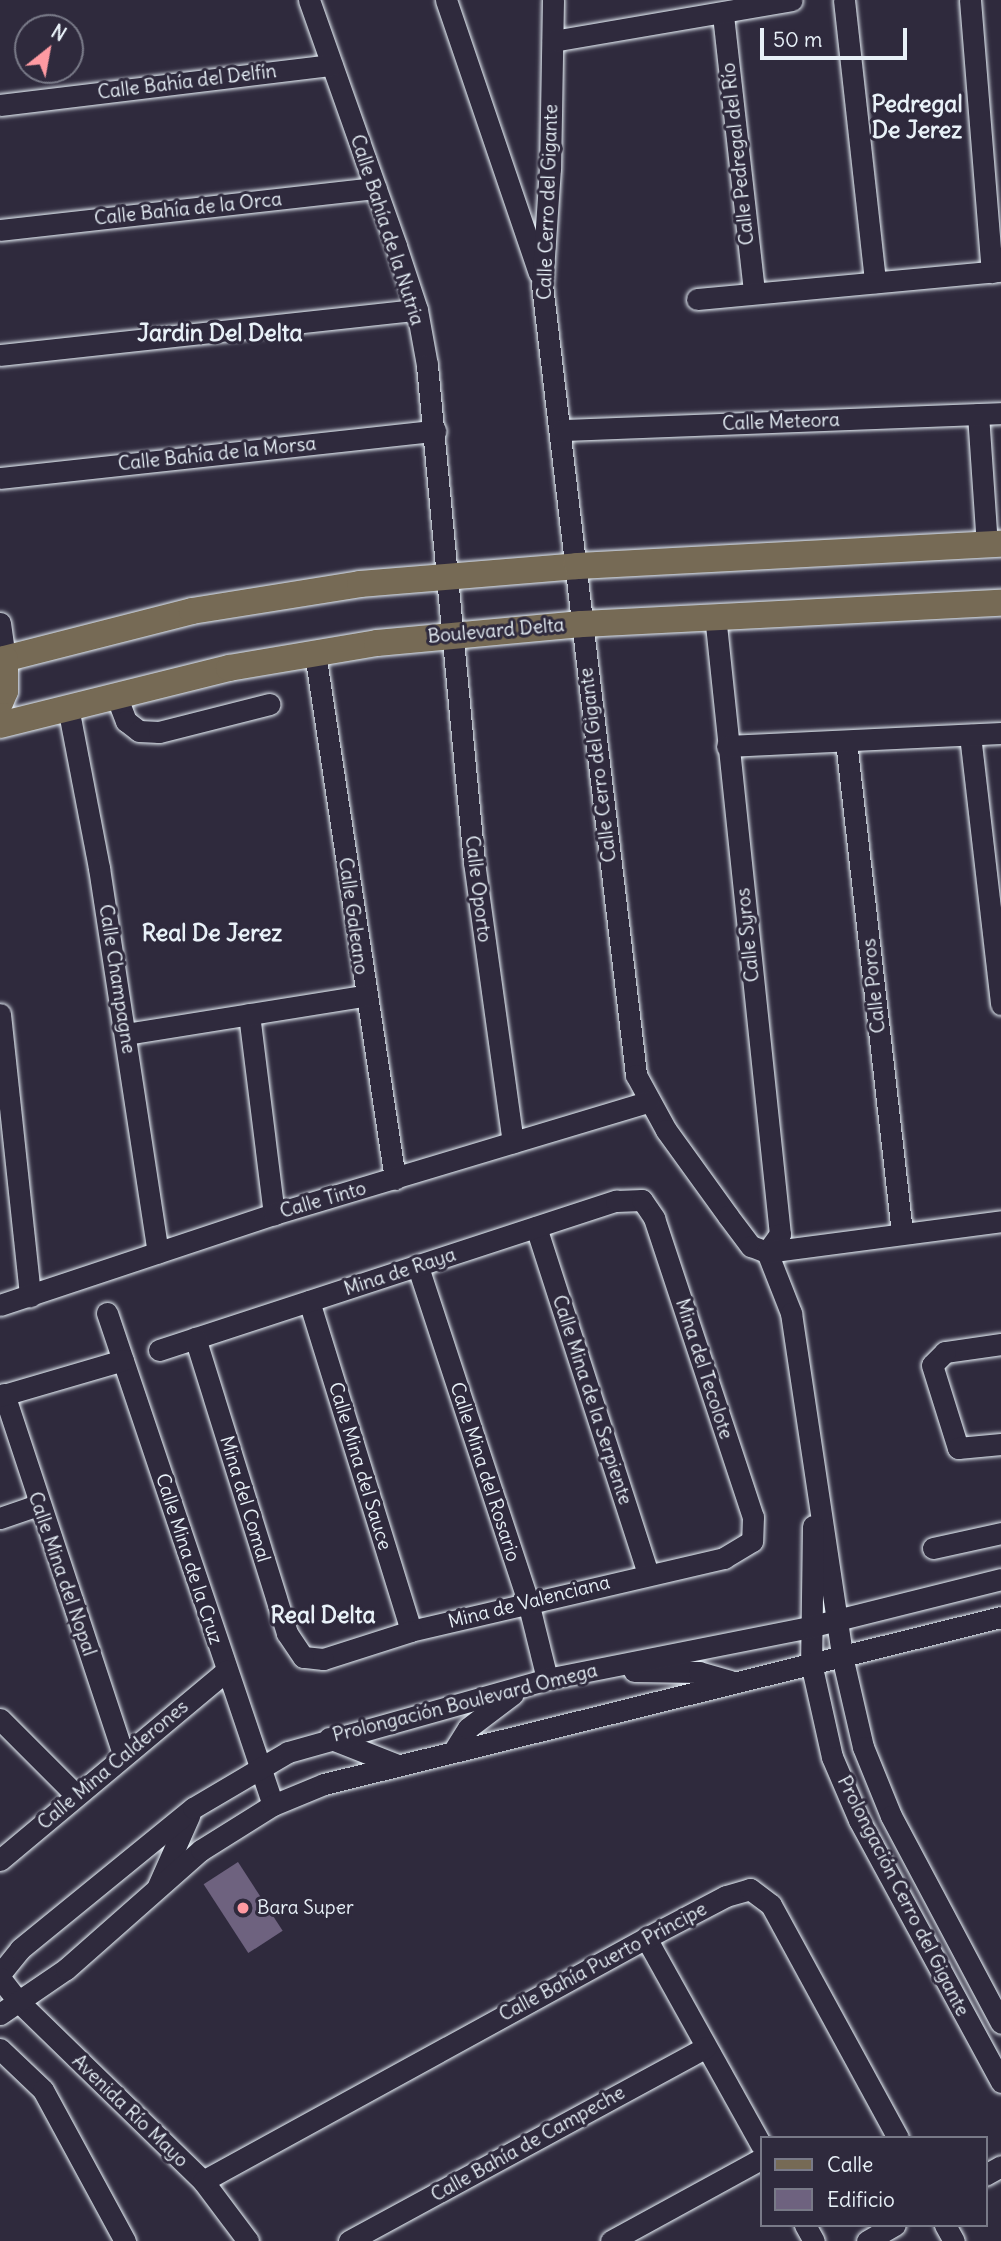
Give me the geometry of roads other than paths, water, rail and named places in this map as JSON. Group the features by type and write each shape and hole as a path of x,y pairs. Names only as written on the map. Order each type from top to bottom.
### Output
{"main road":[{"path":"0,704 5,691 3,660 192,611 333,587 577,566 994,544"},
{"name":"Boulevard Delta","path":"0,725 116,695 315,653 449,634 715,615 1001,603"}],"street":[{"name":"Calle Bahía de la Nutria","path":"309,0 417,310 435,430 448,576 449,634"},
{"path":"446,0 542,285"},
{"name":"Calle Cerro del Gigante","path":"552,0 542,285 562,430 581,624 636,1075 648,1102 751,1246 767,1252"},
{"path":"552,41 723,15 792,0"},
{"path":"844,0 874,282"},
{"path":"697,299 997,271 970,0"},
{"name":"Calle Pedregal del Río","path":"723,15 754,292"},
{"name":"Calle Bahía del Delfín","path":"0,104 332,65"},
{"name":"Calle Bahía de la Orca","path":"0,230 376,188"},
{"path":"0,355 417,310"},
{"name":"Calle Meteora","path":"562,430 1001,413"},
{"path":"978,414 994,544"},
{"name":"Calle Bahía de la Morsa","path":"0,478 435,430"},
{"name":"Calle Syros","path":"715,615 780,1234 767,1252"},
{"path":"0,623 3,660"},
{"name":"Calle Oporto","path":"449,634 474,862 513,1142"},
{"name":"Calle Galeano","path":"315,653 365,996 395,1179"},
{"path":"116,695 126,721 139,731 159,732 270,704"},
{"name":"Calle Champagne","path":"68,707 126,1034 158,1252"},
{"path":"727,746 1001,733"},
{"path":"970,735 1001,1004"},
{"name":"Calle Poros","path":"846,741 902,1231"},
{"path":"126,1034 365,996"},
{"path":"0,1014 30,1296"},
{"path":"249,1014 274,1214"},
{"name":"Calle Tinto","path":"0,1305 274,1214 648,1102"},
{"name":"Mina de Raya","path":"159,1350 625,1198 642,1200"},
{"name":"Mina del Tecolote","path":"642,1200 654,1218 753,1517 752,1541"},
{"path":"842,1656 815,1479 799,1345 767,1252 902,1231 1001,1221"},
{"name":"Calle Mina de la Serpiente","path":"536,1227 648,1573"},
{"name":"Calle Mina del Rosario","path":"418,1267 528,1602 547,1679"},
{"name":"Calle Mina del Sauce","path":"309,1301 411,1631"},
{"name":"Calle Mina de la Cruz","path":"107,1313 273,1805"},
{"name":"Mina del Comal","path":"195,1338 286,1633 303,1657"},
{"path":"1001,1344 945,1352 932,1365 958,1448 1001,1444"},
{"path":"2,1395 123,1360"},
{"name":"Calle Mina del Nopal","path":"2,1395 123,1753"},
{"path":"811,1663 809,1627 815,1479"},
{"path":"0,1518 38,1505"},
{"path":"933,1548 1001,1533"},
{"name":"Mina de Valenciana","path":"303,1657 323,1658 411,1631 648,1573 736,1555 752,1541"},
{"name":"Prolongación Boulevard Omega","path":"0,2014 6,1985 20,1949 193,1808 258,1765 328,1738 547,1679 809,1627 1001,1579"},
{"name":"Prolongación Boulevard Omega","path":"6,1985 65,1969 201,1850 273,1805 324,1784 395,1764 1001,1617"},
{"name":"Prolongación Cerro del Gigante","path":"842,1656 863,1747 891,1816 1001,2023"},
{"name":"Prolongación Cerro del Gigante","path":"811,1663 825,1730 844,1787 1001,2082"},
{"path":"603,1667 699,1672 732,1681"},
{"name":"Calle Mina Calderones","path":"0,1860 123,1753 226,1671"},
{"path":"453,1752 468,1728 525,1685"},
{"path":"0,1719 75,1794"},
{"path":"328,1738 395,1764"},
{"path":"158,1886 193,1808"},
{"name":"Calle Bahía Puerto Príncipe","path":"203,2181 646,1938 739,1891 750,1889 760,1895 780,1922 897,2136"},
{"path":"646,1938 760,2143"},
{"name":"Avenida Río Mayo","path":"6,1985 203,2181 248,2241"},
{"name":"Calle Bahía de Campeche","path":"349,2241 706,2047"},
{"path":"0,2049 53,2105 125,2241"},
{"path":"611,2241 760,2161"},
{"path":"867,2241 892,2227"}],"place":[{"name":"Bara Super","path":"243,1908"}],"district":[{"name":"Pedregal De Jerez","path":"917,117"},
{"name":"Jardin Del Delta","path":"220,333"},
{"name":"Real De Jerez","path":"212,933"},
{"name":"Real Delta","path":"323,1615"}]}
